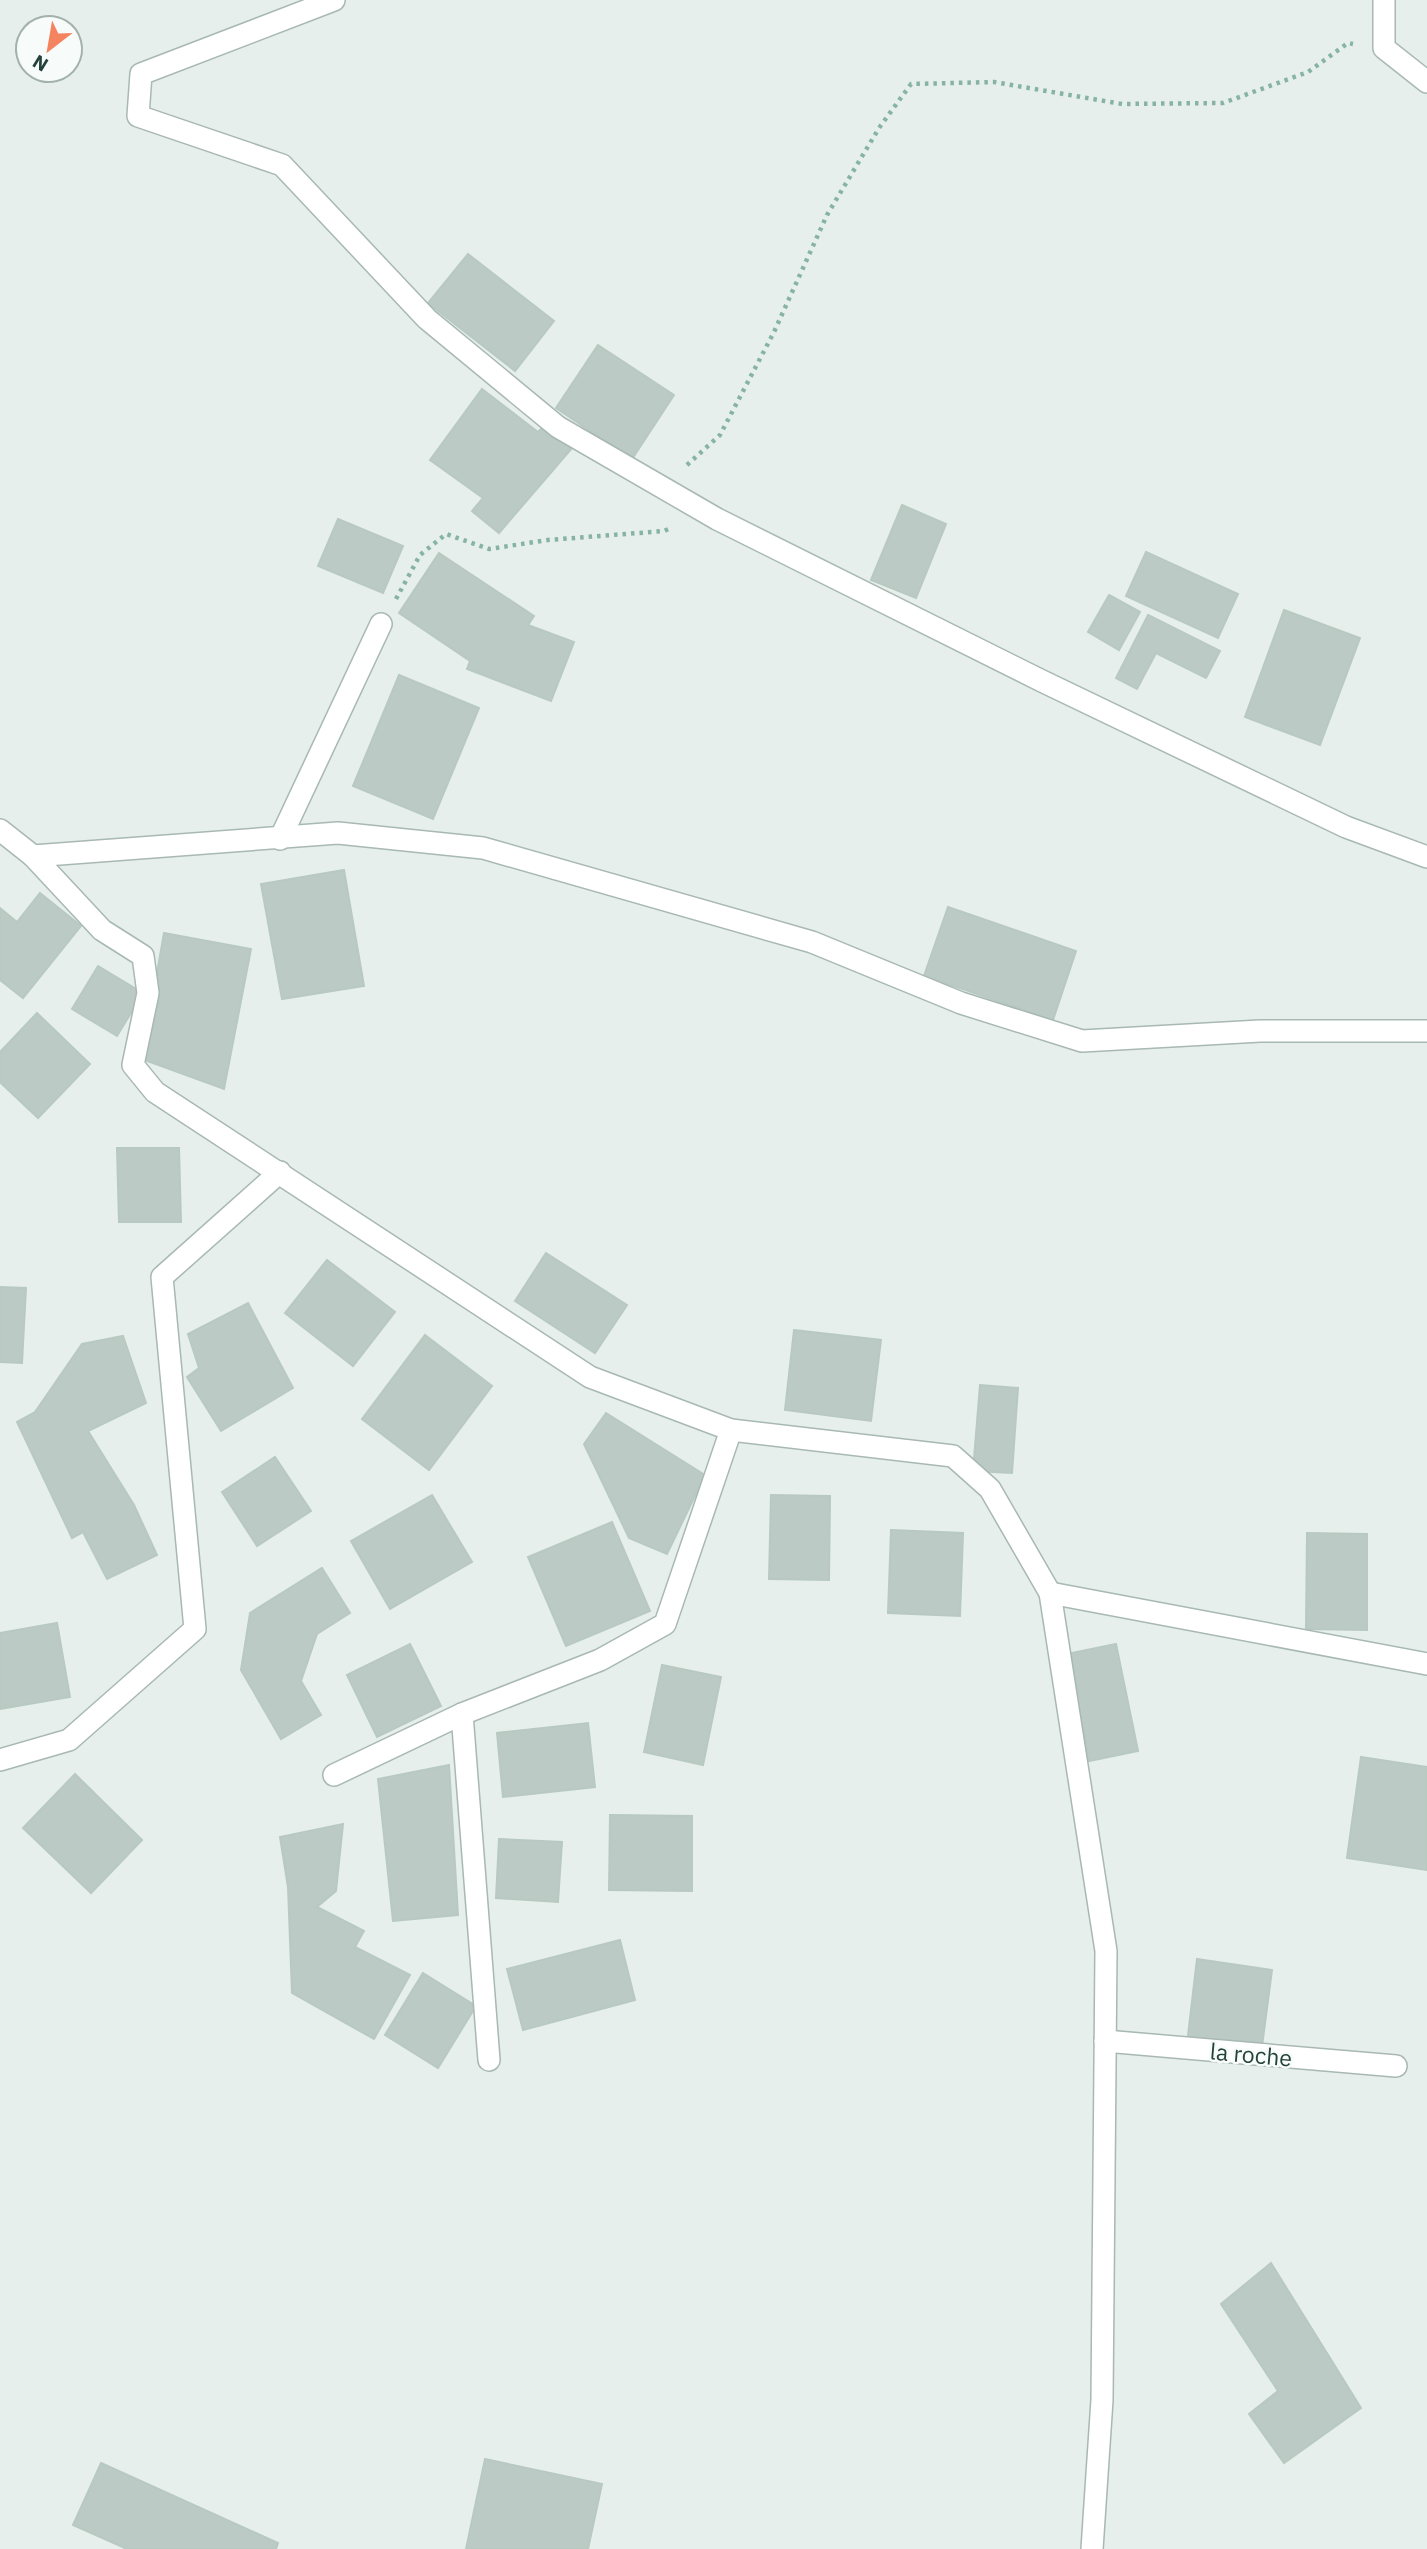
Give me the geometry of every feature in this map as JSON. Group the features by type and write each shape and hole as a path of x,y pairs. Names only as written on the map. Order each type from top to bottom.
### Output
{"street":[{"path":"334,0 141,74 138,116 282,166 427,319 558,427 707,513 1054,687 1346,827 1427,857"},
{"path":"1384,0 1384,48 1427,82"},
{"path":"280,839 381,624"},
{"path":"0,831 33,856 102,930 144,956 148,993 133,1065 155,1093 280,1172 590,1377 731,1430 953,1456 990,1489 1050,1593 1106,1951 1102,2400 1092,2549"},
{"path":"33,856 338,833 483,848 812,942 961,1003 1082,1041 1260,1031 1427,1031"},
{"path":"0,1760 69,1740 195,1629 162,1277 280,1172"},
{"path":"334,1775 463,1714 600,1660 665,1624 731,1430"},
{"path":"1050,1593 1427,1664"},
{"path":"463,1714 489,2060"},
{"name":"la roche","path":"1105,2041 1396,2066"}],"path":[{"path":"663,487 720,435 774,332 827,215 879,128 911,84 994,82 1122,104 1223,103 1308,72 1348,43 1384,48"},
{"path":"381,624 420,555 446,534 489,549 548,540 664,531 707,513"}],"building":[{"path":"468,254 554,321 515,371 428,303"},
{"path":"598,345 674,395 632,459 556,408"},
{"path":"482,389 538,432 545,425 572,448 499,533 472,511 483,498 430,460"},
{"path":"902,505 946,524 916,598 871,580"},
{"path":"338,519 403,546 383,593 318,566"},
{"path":"1146,552 1238,594 1218,638 1126,596"},
{"path":"439,553 534,616 528,625 574,642 551,701 467,669 470,661 399,613"},
{"path":"1109,595 1140,612 1119,650 1088,632"},
{"path":"1284,610 1360,638 1320,745 1245,717"},
{"path":"1148,615 1220,651 1206,678 1156,653 1137,689 1116,678"},
{"path":"399,675 479,708 433,819 353,786"},
{"path":"344,870 364,986 282,999 261,884"},
{"path":"40,893 81,926 23,998 0,980 0,908 17,922"},
{"path":"948,907 1076,951 1053,1020 924,976"},
{"path":"164,933 251,949 224,1089 142,1059"},
{"path":"98,966 143,993 117,1036 72,1009"},
{"path":"37,1013 90,1064 38,1118 0,1082 0,1052"},
{"path":"117,1148 179,1148 181,1222 119,1222"},
{"path":"546,1253 627,1305 595,1353 515,1301"},
{"path":"327,1260 395,1312 353,1366 285,1313"},
{"path":"0,1287 26,1288 22,1363 0,1362"},
{"path":"248,1303 293,1388 221,1431 187,1377 199,1368 188,1334"},
{"path":"794,1330 881,1340 871,1421 785,1410"},
{"path":"425,1335 492,1386 429,1470 362,1419"},
{"path":"123,1336 146,1403 88,1431 134,1505 157,1555 107,1579 83,1532 72,1538 17,1422 35,1412 82,1344"},
{"path":"980,1385 1018,1388 1012,1473 973,1471"},
{"path":"606,1413 705,1475 667,1554 629,1538 584,1444"},
{"path":"275,1457 311,1511 257,1546 222,1492"},
{"path":"432,1495 472,1562 390,1609 351,1541"},
{"path":"771,1495 830,1496 829,1580 769,1579"},
{"path":"612,1522 650,1611 566,1646 528,1557"},
{"path":"891,1530 963,1533 960,1616 888,1613"},
{"path":"1307,1533 1367,1534 1367,1630 1306,1629"},
{"path":"322,1568 350,1613 317,1634 301,1681 321,1715 281,1739 241,1670 250,1613"},
{"path":"57,1623 70,1697 0,1709 0,1633"},
{"path":"410,1644 441,1706 377,1737 347,1675"},
{"path":"1116,1644 1138,1751 1089,1761 1067,1654"},
{"path":"662,1665 721,1677 703,1765 644,1752"},
{"path":"588,1723 595,1787 503,1797 497,1733"},
{"path":"1361,1757 1427,1767 1427,1870 1347,1858"},
{"path":"449,1765 458,1915 393,1921 378,1779"},
{"path":"75,1774 142,1840 91,1893 23,1828"},
{"path":"610,1815 692,1816 692,1891 609,1890"},
{"path":"343,1824 336,1891 317,1907 364,1931 355,1947 410,1975 374,2039 292,1993 288,1887 280,1837"},
{"path":"499,1839 562,1842 558,1902 496,1898"},
{"path":"620,1940 635,2000 523,2030 507,1969"},
{"path":"1197,1959 1272,1970 1261,2054 1187,2044"},
{"path":"423,1973 476,2006 438,2068 385,2035"},
{"path":"1271,2263 1361,2408 1284,2463 1249,2414 1278,2391 1221,2304"},
{"path":"485,2459 602,2484 588,2549 466,2549"},
{"path":"101,2463 278,2543 276,2549 127,2549 73,2525"}]}
